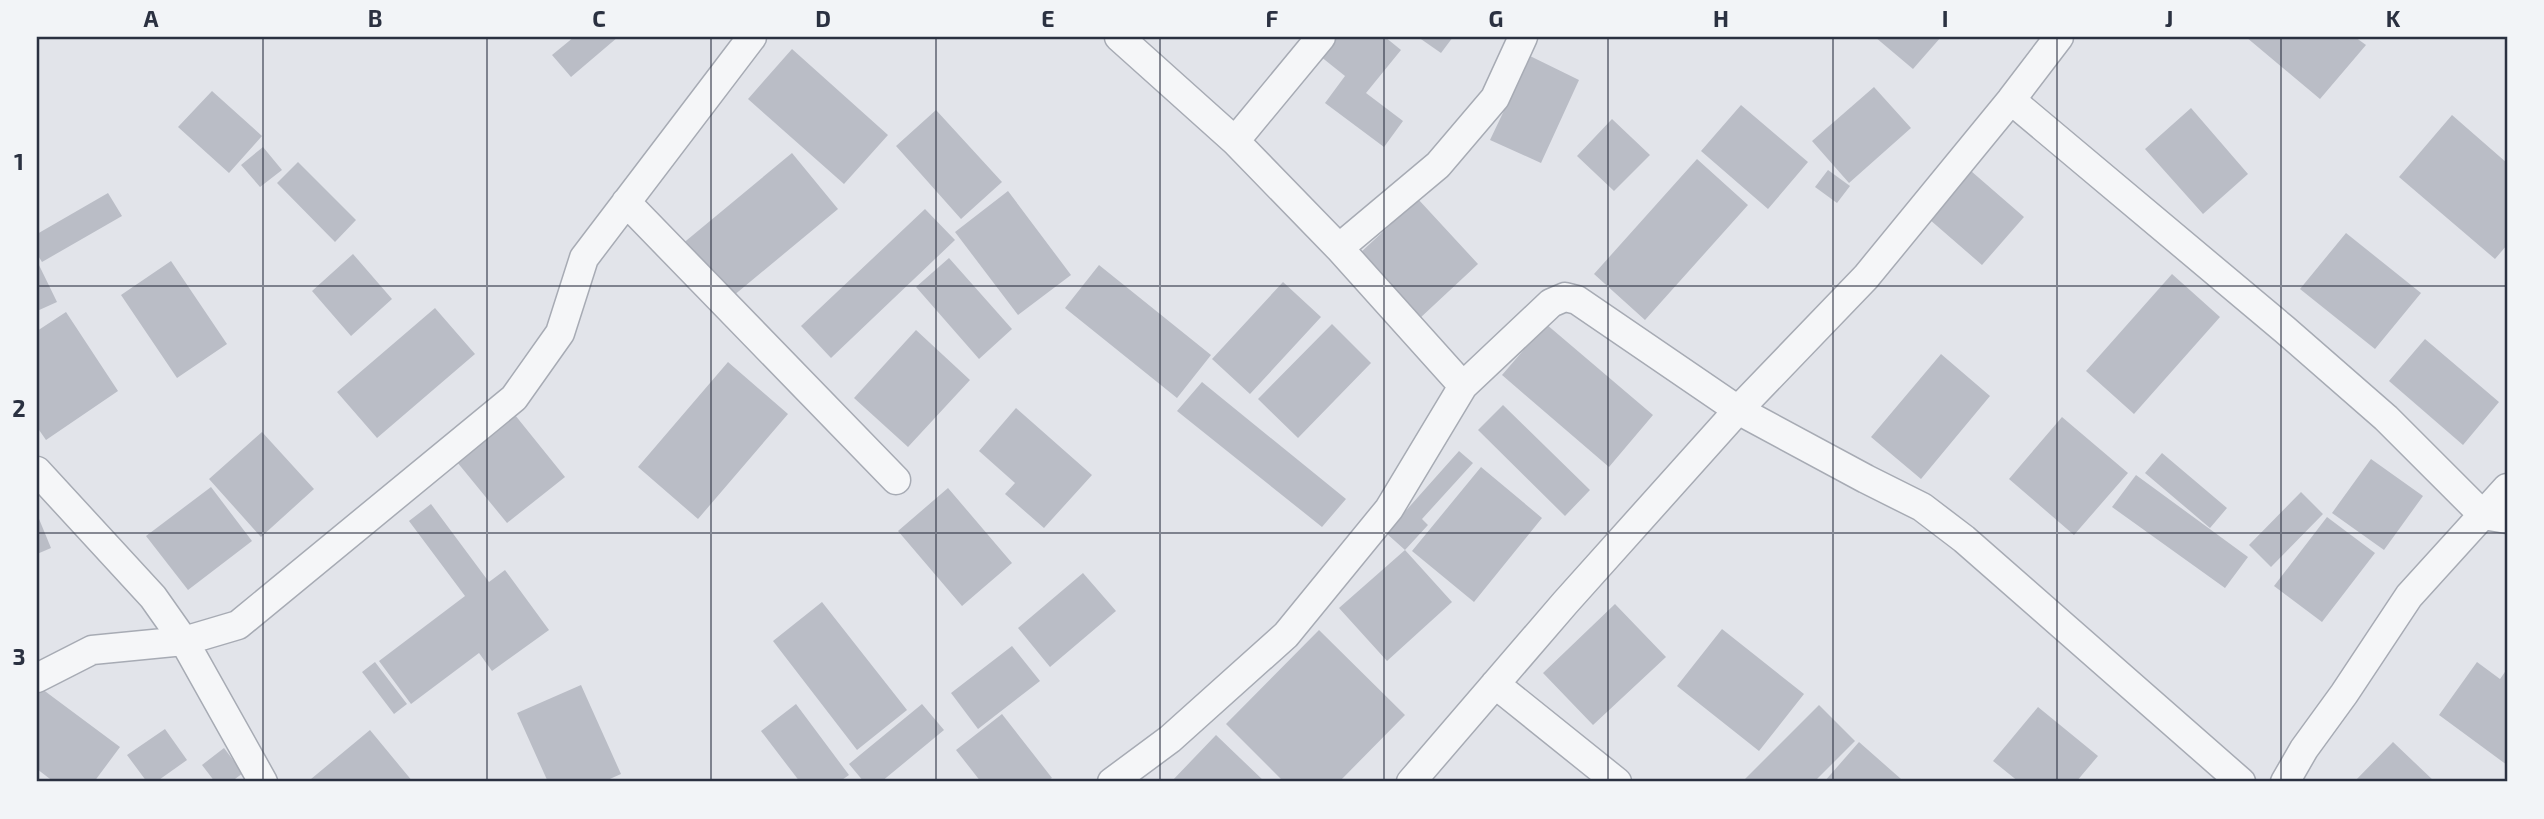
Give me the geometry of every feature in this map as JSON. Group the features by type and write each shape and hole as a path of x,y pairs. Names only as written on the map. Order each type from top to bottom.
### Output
{"street":[{"path":"37,678 92,650 184,641 238,625 514,398 560,333 584,258 752,37"},
{"path":"1119,37 1235,141 1339,248 1463,386"},
{"path":"1235,141 1321,37"},
{"path":"1339,248 1438,165 1495,98 1523,37"},
{"path":"1411,782 1738,410 1866,278 2059,37"},
{"path":"2011,100 2274,320 2495,517"},
{"path":"626,202 896,480"},
{"path":"1112,782 1170,739 1286,635 1389,509 1463,386 1551,303 1565,297 1577,300 1738,410 1922,506 1964,539 2241,782"},
{"path":"37,471 153,597 184,641 263,782"},
{"path":"2285,782 2304,749 2409,596 2495,517 2507,488"},
{"path":"1495,684 1617,782"}],"building":[{"path":"574,37 618,37 571,77 552,55"},
{"path":"1327,37 1385,37 1401,50 1366,93 1403,121 1384,147 1325,103 1345,76 1315,52"},
{"path":"1418,37 1453,37 1441,53"},
{"path":"1875,37 1941,37 1913,69"},
{"path":"2246,37 2355,37 2366,45 2320,99"},
{"path":"792,49 888,135 844,184 748,99"},
{"path":"1530,56 1579,80 1541,163 1490,140"},
{"path":"1874,87 1911,128 1849,183 1812,141"},
{"path":"212,91 262,136 229,173 178,127"},
{"path":"1741,105 1808,162 1768,209 1701,151"},
{"path":"2191,108 2248,174 2203,214 2145,149"},
{"path":"936,110 1002,182 961,219 896,146"},
{"path":"2452,115 2507,163 2507,245 2495,259 2399,177"},
{"path":"1612,119 1650,155 1614,191 1577,156"},
{"path":"263,147 282,170 260,187 241,165"},
{"path":"792,153 838,209 727,301 681,245"},
{"path":"1697,159 1748,205 1645,320 1594,274"},
{"path":"298,162 356,220 335,242 277,183"},
{"path":"1828,170 1850,186 1837,203 1815,187"},
{"path":"1971,171 2024,217 1982,265 1929,219"},
{"path":"1008,191 1071,275 1018,315 955,232"},
{"path":"108,193 122,216 42,262 37,254 37,234"},
{"path":"1418,199 1478,264 1419,319 1359,254"},
{"path":"925,209 955,240 831,358 801,326"},
{"path":"2346,233 2421,293 2375,349 2300,289"},
{"path":"353,254 392,299 351,336 312,291"},
{"path":"949,258 1012,329 979,359 916,287"},
{"path":"37,261 57,302 37,311"},
{"path":"171,261 227,344 177,378 121,295"},
{"path":"1099,265 1211,355 1177,398 1065,308"},
{"path":"2172,274 2220,317 2134,414 2086,371"},
{"path":"1283,282 1321,317 1250,394 1212,359"},
{"path":"435,308 475,354 377,438 337,392"},
{"path":"66,312 118,391 46,440 37,427 37,331"},
{"path":"1332,324 1371,363 1298,438 1258,399"},
{"path":"1546,324 1653,415 1609,467 1502,375"},
{"path":"916,330 970,380 908,447 854,398"},
{"path":"2425,339 2499,402 2463,445 2389,381"},
{"path":"1941,354 1990,396 1921,479 1871,437"},
{"path":"728,362 788,414 698,519 638,467"},
{"path":"1202,382 1346,499 1322,527 1177,411"},
{"path":"1503,405 1590,490 1565,516 1478,430"},
{"path":"1016,408 1092,475 1044,528 1005,494 1015,483 979,451"},
{"path":"515,415 565,477 507,523 457,462"},
{"path":"2062,417 2128,473 2074,535 2009,479"},
{"path":"262,432 314,489 261,537 209,479"},
{"path":"1459,451 1473,463 1422,519 1428,525 1405,550 1386,533"},
{"path":"2162,453 2227,508 2210,528 2145,473"},
{"path":"2371,459 2423,496 2384,550 2332,513"},
{"path":"1481,467 1542,518 1474,602 1412,551"},
{"path":"2136,475 2248,557 2225,588 2112,507"},
{"path":"211,487 252,541 188,590 146,536"},
{"path":"948,488 1012,563 962,606 898,531"},
{"path":"2301,492 2323,514 2271,567 2249,545"},
{"path":"431,504 489,582 505,570 549,630 492,671 479,653 411,704 379,661 465,596 409,521"},
{"path":"37,514 51,548 37,554"},
{"path":"2327,517 2375,553 2322,622 2274,586"},
{"path":"1405,550 1452,602 1387,661 1339,608"},
{"path":"1083,573 1116,611 1050,667 1018,628"},
{"path":"822,602 907,710 857,750 773,641"},
{"path":"1615,604 1666,657 1593,725 1543,673"},
{"path":"1722,629 1804,694 1759,751 1677,686"},
{"path":"1319,630 1405,715 1339,782 1284,782 1226,724"},
{"path":"1012,646 1040,681 978,729 951,693"},
{"path":"375,662 407,704 394,714 362,672"},
{"path":"2477,662 2500,679 2507,669 2507,765 2439,715"},
{"path":"581,685 621,774 603,782 548,782 517,713"},
{"path":"38,686 120,747 94,782 54,782 37,769"},
{"path":"796,704 849,775 839,782 800,782 761,731"},
{"path":"922,704 944,730 881,782 864,782 849,764"},
{"path":"1819,705 1855,741 1814,782 1742,782"},
{"path":"2038,707 2098,756 2076,782 2019,782 1993,761"},
{"path":"1002,714 1052,778 1046,782 981,782 956,750"},
{"path":"165,729 187,760 156,782 147,782 127,755"},
{"path":"370,730 413,782 314,782 311,779"},
{"path":"1216,735 1265,782 1171,782"},
{"path":"1859,742 1901,779 1899,782 1824,782"},
{"path":"2393,742 2435,782 2354,782"},
{"path":"224,748 243,773 231,782 215,782 202,765"}]}
